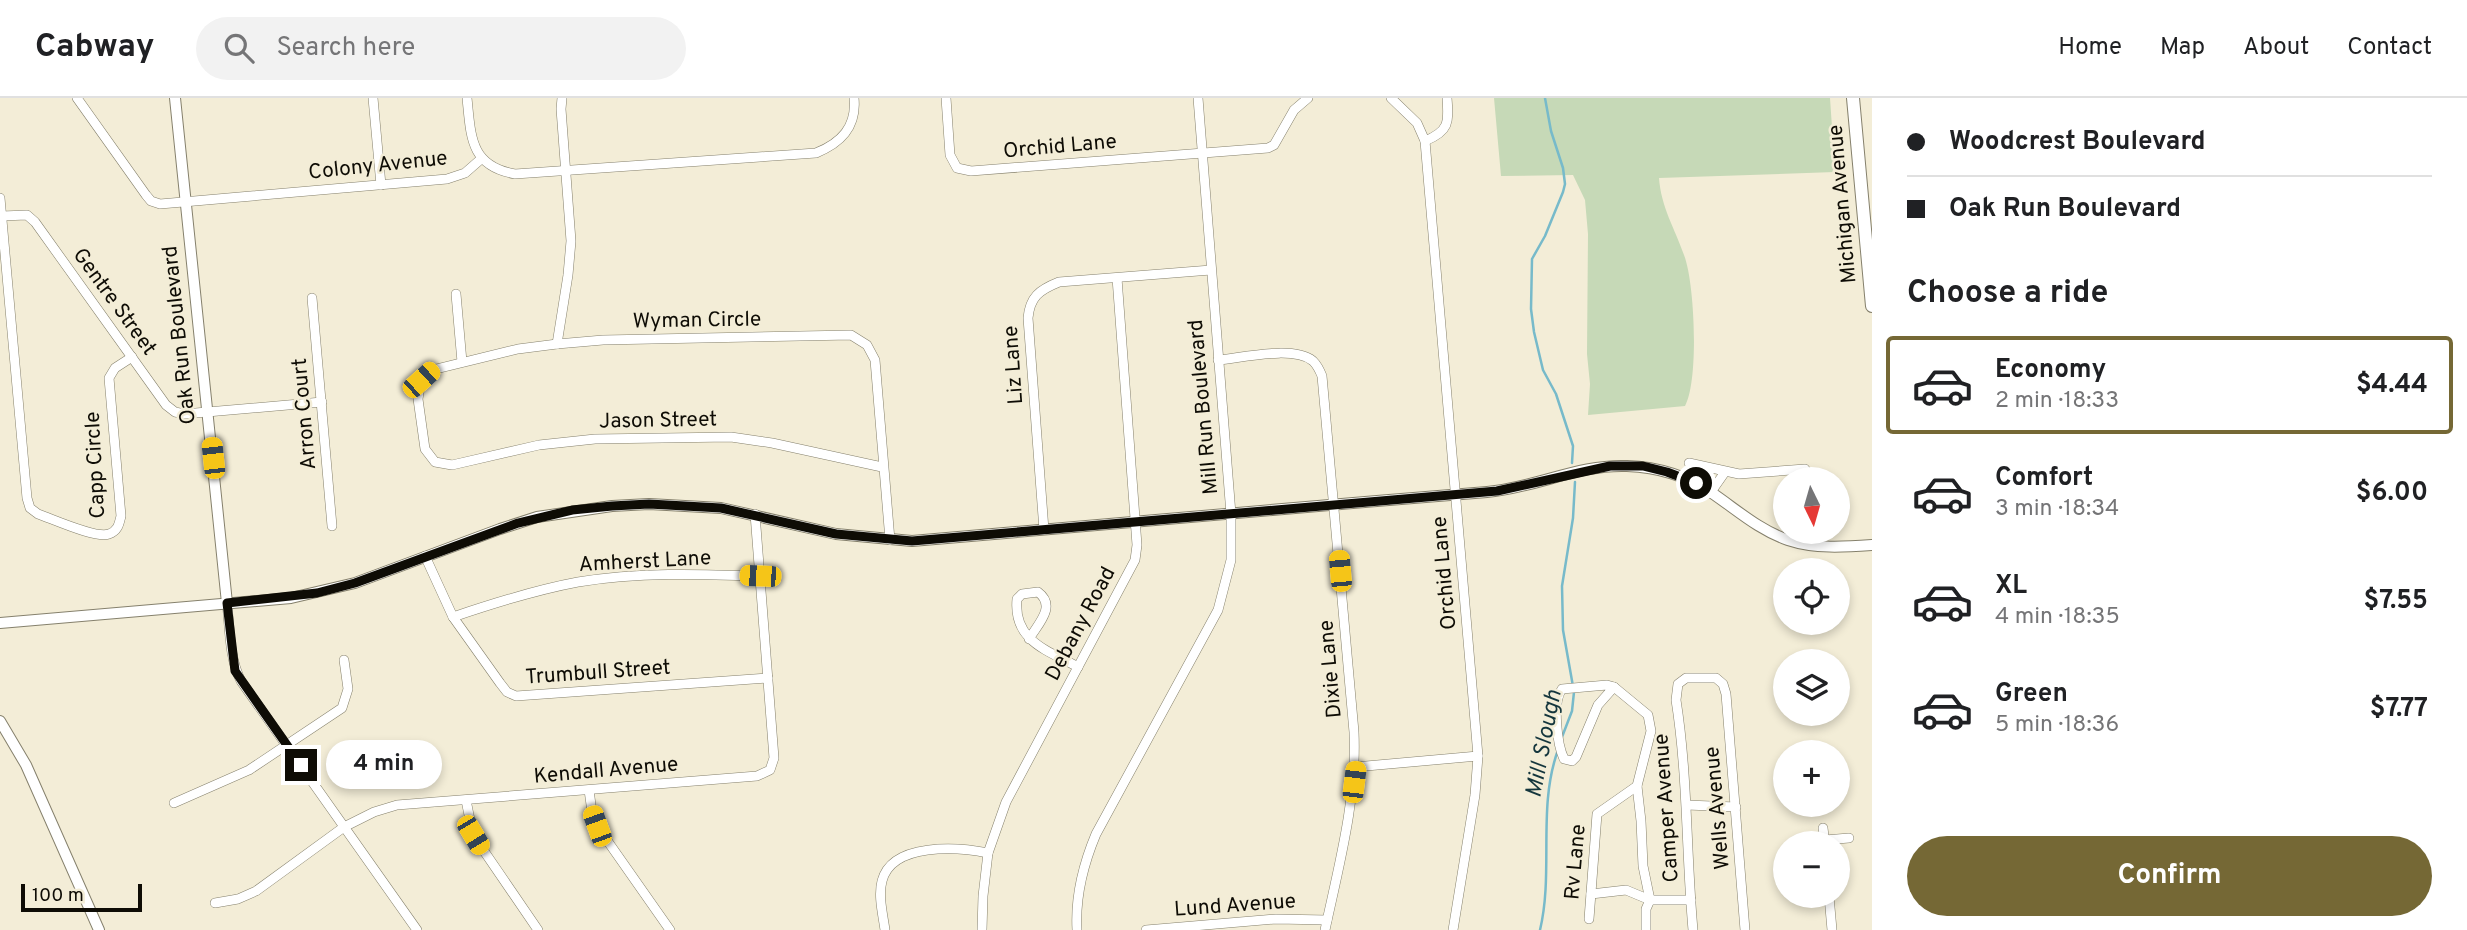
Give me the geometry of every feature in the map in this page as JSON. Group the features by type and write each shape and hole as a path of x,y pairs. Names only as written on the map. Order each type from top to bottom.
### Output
{"main road":[{"name":"Michigan Avenue","path":"1853,98 1872,306"}],"street":[{"name":"Colony Avenue","path":"77,98 152,201 160,204 447,179 465,173 481,159"},
{"name":"Oak Run Boulevard","path":"175,98 235,671 417,930"},
{"path":"373,98 381,185"},
{"path":"467,98 473,145 481,159 497,171 515,174 816,153 832,146 846,135 853,119 854,98"},
{"path":"557,344 571,241 562,98"},
{"name":"Orchid Lane","path":"946,98 950,155 957,168 971,172 1268,149 1275,145 1294,110 1308,98"},
{"name":"Mill Run Boulevard","path":"1077,930 1077,900 1086,857 1218,610 1231,560 1231,514 1198,98"},
{"path":"1293,98 1294,110"},
{"path":"1391,98 1416,124 1425,141 1438,135 1446,127 1449,117 1447,98"},
{"name":"Orchid Lane","path":"1425,141 1478,756 1475,795 1453,930"},
{"path":"0,198 2,216"},
{"name":"Gentre Street","path":"2,216 27,215 35,222 166,405 174,412 184,414 322,402"},
{"name":"Capp Circle","path":"2,216 23,466 30,508 38,514 100,535 111,534 118,527 121,516 108,378 115,368 132,357"},
{"name":"Liz Lane","path":"1044,530 1029,303 1045,287 1059,282 1211,270"},
{"name":"Debany Road","path":"982,930 988,853 1006,802 1129,574 1137,545 1117,278"},
{"path":"456,294 462,362"},
{"name":"Arron Court","path":"312,298 332,526"},
{"name":"Wyman Circle","path":"435,463 425,449 418,399 421,380 432,370 518,349 603,340 851,335 867,345 875,360 890,541"},
{"name":"Dixie Lane","path":"1218,360 1290,353 1303,355 1315,362 1325,390 1355,767 1352,798 1325,930"},
{"name":"Jason Street","path":"435,463 453,465 539,446 595,439 731,437 772,443 882,467"},
{"path":"1689,463 1725,472 1754,475 1773,473"},
{"path":"0,623 317,593 355,583 499,529 572,510 649,504 709,507 755,514 836,534 912,541 1497,491 1595,468 1643,466 1696,483 1745,517 1786,539 1809,546 1872,545"},
{"path":"1711,492 1725,472"},
{"name":"Kendall Avenue","path":"215,903 238,899 256,891 344,827 374,812 397,805 757,776 770,770 774,758 755,514"},
{"name":"Trumbull Street","path":"425,556 453,617 507,692 516,696 768,678"},
{"name":"Amherst Lane","path":"453,617 513,597 578,582 630,576 760,576"},
{"path":"1029,639 1046,613 1045,597 1038,592 1022,594 1017,599 1021,629 1029,639 1078,667"},
{"path":"174,803 249,770 342,708 348,689 344,660"},
{"name":"Wells Avenue","path":"1678,684 1686,678 1716,678 1723,684 1745,930"},
{"name":"Camper Avenue","path":"1678,684 1676,700 1687,805 1693,930"},
{"path":"1614,687 1598,705 1576,757 1567,761 1561,755 1556,709 1557,696 1562,689 1607,685 1614,687 1648,715 1651,731 1637,786 1643,866 1650,901 1646,909 1646,930"},
{"path":"0,721 26,765 99,930"},
{"path":"1355,767 1478,756"},
{"name":"Rv Lane","path":"1588,919 1597,814 1637,786"},
{"path":"589,790 597,826 670,930"},
{"path":"466,800 473,835 538,930"},
{"path":"1687,805 1736,807"},
{"path":"885,930 882,880 895,861 913,853 955,849 988,853"},
{"path":"1591,894 1626,890 1650,901 1691,900"},
{"path":"1830,908 1832,930"},
{"name":"Lund Avenue","path":"1146,930 1276,919 1327,920"}],"green space":[{"path":"1494,98 1830,98 1835,172 1659,178 1665,208 1684,255 1691,287 1694,355 1685,406 1588,415 1588,234 1585,200 1573,175 1501,176"}],"waterway":[{"name":"Mill Slough","path":"1545,98 1565,184 1545,236 1532,259 1531,309 1543,370 1556,394 1573,446 1572,463"},
{"name":"Mill Slough","path":"1562,737 1572,711 1574,692 1563,630 1562,586 1573,518 1575,482"},
{"name":"Mill Slough","path":"1540,930 1546,885 1548,794 1558,750"}],"route":[{"path":"301,765 235,671 227,603 291,598 355,583 537,517 612,506 684,505 755,514 836,534 912,541 1497,491 1610,466 1643,466 1696,483"}]}
